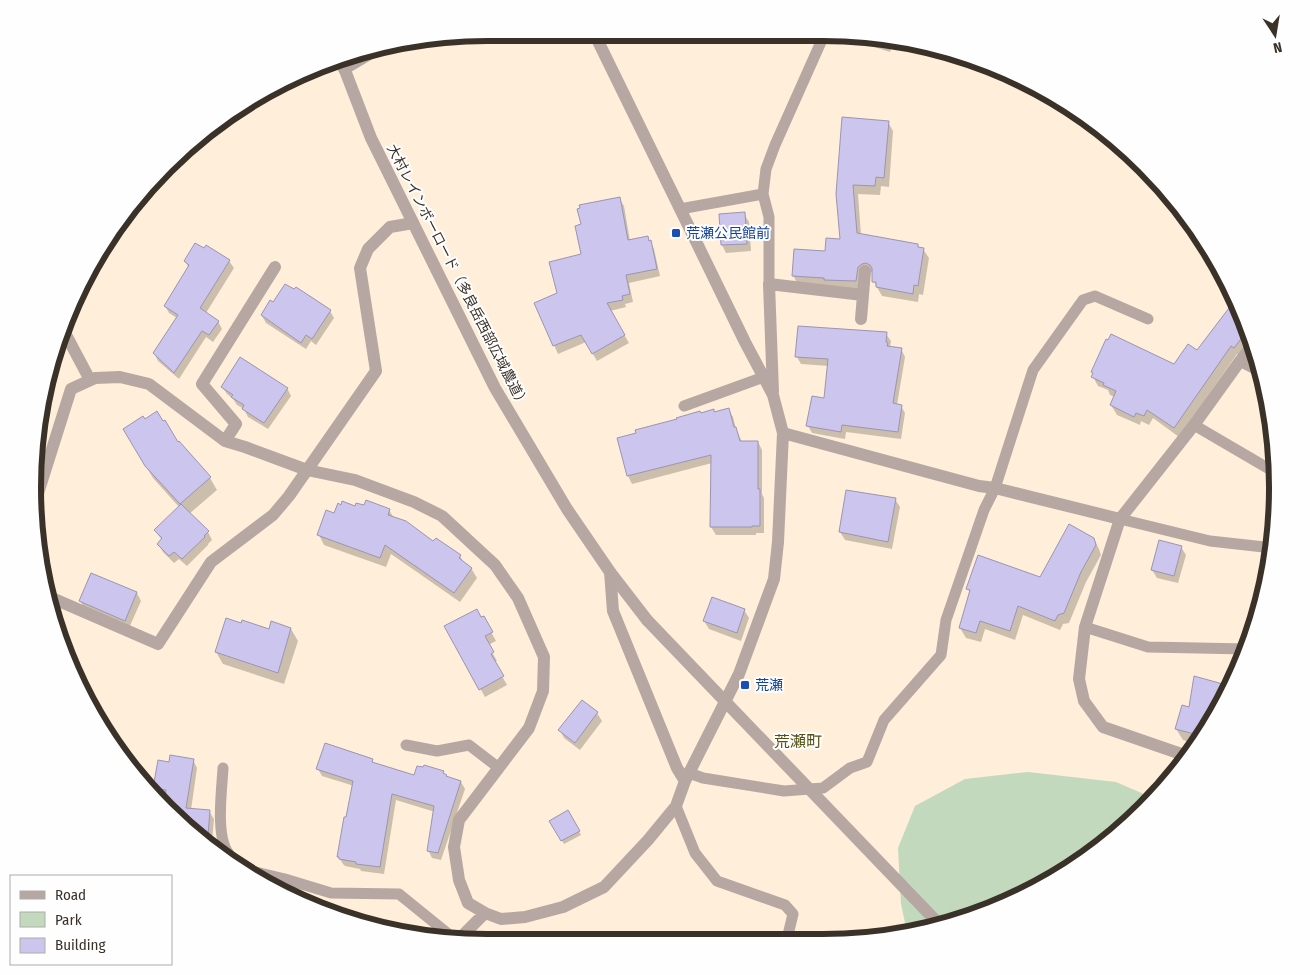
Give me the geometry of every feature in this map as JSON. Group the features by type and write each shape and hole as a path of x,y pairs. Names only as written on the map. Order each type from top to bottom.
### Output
{"street":[{"path":"41,484 71,390 95,378 120,377 149,384 225,441 306,470 356,480 414,502 442,516 495,565 518,598 544,657 543,691 529,728 459,820 454,846 459,880 468,904 501,919 525,917 563,907 604,887 648,840 676,806 687,777 739,674 774,579 778,542 783,433 773,395 598,41"},
{"name":"大村レインボーロード（多良岳西部広域農道）","path":"343,66 371,138 495,388 567,510 610,572 648,620 935,920"},
{"path":"55,599 158,644 211,562 273,515 289,496 376,371 360,268 368,248 390,227 413,223"},
{"path":"225,441 236,424 202,384 276,266"},
{"path":"861,319 865,271"},
{"path":"773,395 769,284 863,295"},
{"path":"67,337 90,380"},
{"path":"1181,754 1103,727 1084,701 1079,679 1085,627 1120,519 1194,425 1248,352"},
{"path":"783,433 979,486 995,488 1120,519"},
{"path":"610,572 613,611 676,768 687,777"},
{"path":"465,933 485,913"}],"lane":[{"path":"769,284 769,218 762,194 766,169 821,41"},
{"path":"680,209 762,194"},
{"path":"687,777 784,791 824,788 850,768 867,762 884,720 941,655 946,620 984,510 995,488 1033,370 1083,300 1095,296 1148,319"},
{"path":"1240,361 1253,368"},
{"path":"684,406 764,377"},
{"path":"1194,425 1268,469"},
{"path":"1120,519 1210,541 1265,547"},
{"path":"1085,627 1148,647 1238,649"},
{"path":"406,745 437,751 469,745 499,768"},
{"path":"223,768 220,834 226,849"},
{"path":"676,806 695,853 717,881 785,905 793,914 788,934"},
{"path":"266,875 331,893 399,894 446,932"}],"green space":[{"path":"1028,772 1116,782 1146,795 1094,842 1046,874 1020,888 966,910 938,919 906,926 901,904 898,848 915,806 965,779"}],"building":[{"path":"842,117 889,121 884,178 876,177 875,186 853,185 857,233 918,244 918,247 924,248 918,286 914,285 913,294 876,287 876,282 872,282 872,268 866,263 858,267 856,281 792,276 794,249 825,251 826,238 840,239 836,194"},
{"path":"620,197 628,240 648,236 649,241 651,240 657,269 626,275 630,294 622,296 623,300 607,303 625,335 592,354 581,335 553,346 534,303 557,293 549,262 581,254 575,226 581,224 577,209 580,208 579,205"},
{"path":"745,212 747,244 721,245 719,214"},
{"path":"195,243 204,248 206,245 230,260 200,308 219,321 209,335 202,331 174,373 153,353 178,315 164,306 189,265 184,261"},
{"path":"285,284 294,289 296,287 331,310 312,339 306,335 301,343 261,315 270,300 273,302"},
{"path":"1229,308 1232,310 1242,337 1234,348 1231,346 1174,428 1147,410 1144,416 1136,413 1134,417 1110,405 1116,391 1091,377 1093,373 1091,372 1106,339 1108,340 1111,334 1174,364 1188,344 1197,350"},
{"path":"798,326 887,332 887,346 902,348 893,403 902,405 898,432 842,425 841,432 806,426 812,396 824,398 828,359 795,357"},
{"path":"240,357 288,388 264,423 242,409 244,405 231,397 233,395 221,387"},
{"path":"729,408 740,441 758,441 760,526 710,527 711,455 627,476 617,438 636,433 635,430 700,411 701,413 714,409 714,412"},
{"path":"157,411 163,421 165,420 178,442 211,477 180,504 145,466 123,429 143,416 145,419"},
{"path":"846,490 896,498 888,542 839,532"},
{"path":"366,500 390,509 388,515 406,521 433,541 436,538 461,555 459,558 472,568 454,593 385,545 380,558 317,535 326,510 334,513 338,503 341,505 342,501 355,506 356,503 364,505"},
{"path":"181,504 209,531 182,559 174,552 169,556 157,544 162,538 154,530"},
{"path":"1069,524 1094,538 1096,545 1081,572 1064,613 1058,615 1055,621 1018,606 1010,631 980,621 976,633 959,628 970,590 966,589 978,555 1040,577"},
{"path":"1159,540 1182,546 1174,576 1151,570"},
{"path":"91,573 137,592 125,621 79,601"},
{"path":"712,597 745,609 737,633 703,621"},
{"path":"477,609 481,617 484,616 493,632 485,636 494,652 491,654 504,676 479,690 444,626"},
{"path":"226,618 241,623 242,620 269,629 271,621 291,628 278,673 215,652"},
{"path":"1194,676 1223,684 1195,734 1175,729 1182,705 1189,707"},
{"path":"582,700 598,712 575,743 558,730"},
{"path":"325,743 373,759 372,762 414,775 417,766 423,767 424,765 444,771 443,773 446,776 461,781 438,853 427,851 434,806 392,794 380,867 356,864 356,862 339,859 337,857 344,817 346,817 353,781 316,769"},
{"path":"170,755 194,759 186,808 210,810 208,835 172,803 170,798 165,796 166,790 159,789 154,784 158,760 169,762"},
{"path":"568,810 580,831 561,841 549,821"}],"place":[{"name":"荒瀬公民館前","path":"676,233"},
{"name":"荒瀬","path":"745,685"}],"district":[{"name":"荒瀬町","path":"798,741"}]}
